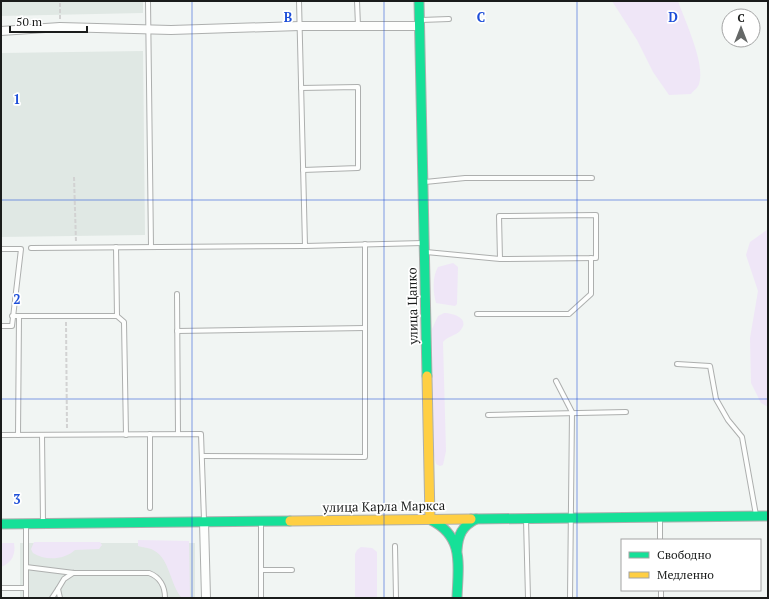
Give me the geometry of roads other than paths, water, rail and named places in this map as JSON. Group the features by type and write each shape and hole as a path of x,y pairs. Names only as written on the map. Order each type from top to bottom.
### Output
{"street":[{"name":"улица Цапко","path":"419,1 430,519"},
{"path":"1,31 60,27 148,28 171,30 300,26 358,26 419,23"},
{"name":"улица Карла Маркса","path":"1,524 768,516"},
{"path":"457,598 457,553 459,531 464,525 477,518"},
{"path":"430,519 445,528 450,534 457,553"},
{"path":"204,522 206,598"}],"lane":[{"path":"148,1 151,247"},
{"path":"299,1 304,246"},
{"path":"357,1 358,26"},
{"path":"419,23 448,20"},
{"path":"301,88 358,88 358,168 303,170"},
{"path":"422,182 465,178 592,178"},
{"path":"31,248 304,246 365,244 424,248 500,258 596,258 596,216 499,216 500,258"},
{"path":"202,456 365,457 365,244"},
{"path":"116,247 117,316"},
{"path":"1,249 21,249 12,326 1,326"},
{"path":"476,314 569,314 591,294 591,258"},
{"path":"177,294 178,434"},
{"path":"12,316 117,316 124,322 126,434"},
{"path":"18,435 19,316"},
{"path":"177,331 365,328"},
{"path":"677,364 710,366 716,399 728,420 742,437 756,516"},
{"path":"556,380 572,412 570,598"},
{"path":"488,414 626,412"},
{"path":"42,434 43,524"},
{"path":"150,434 150,508"},
{"path":"1,435 201,434 204,522"},
{"path":"660,517 660,539"},
{"path":"526,518 528,598"},
{"path":"261,521 261,598"},
{"path":"26,524 26,598"},
{"path":"395,546 396,598"},
{"path":"26,567 74,573 149,573 157,577 160,581 164,589 165,598"},
{"path":"261,570 292,570"},
{"path":"52,598 67,576 74,573"},
{"path":"1,588 26,588"},
{"path":"58,589 60,598"}]}
